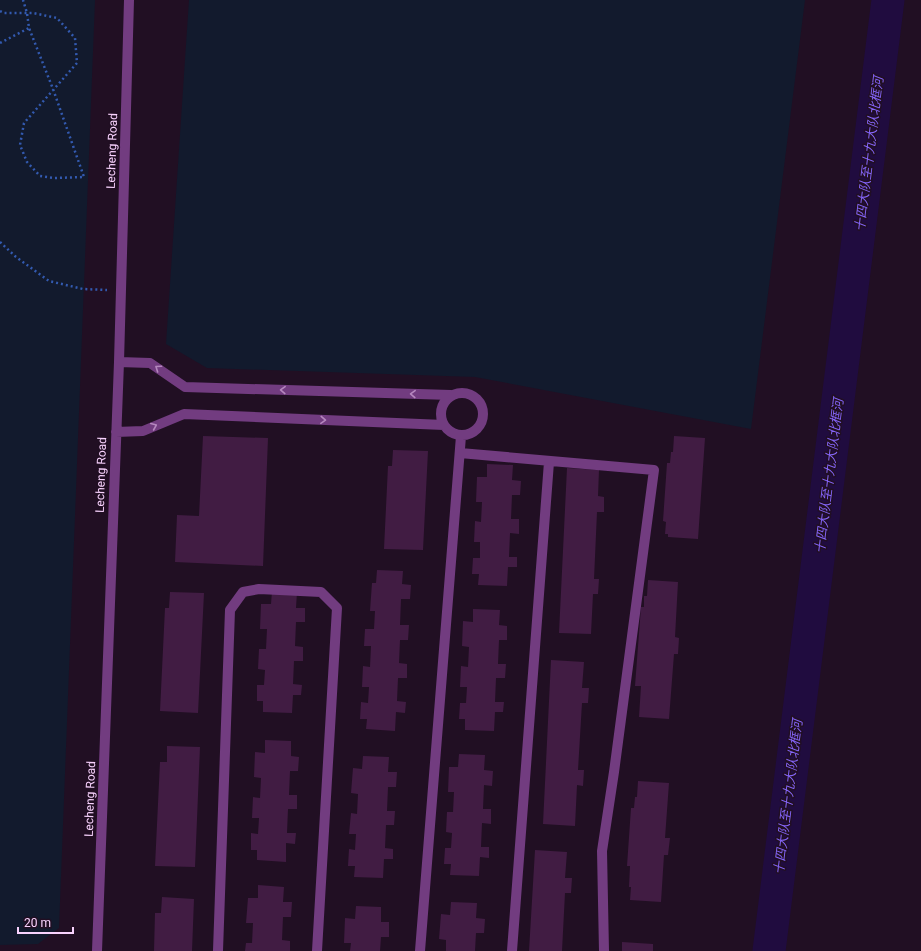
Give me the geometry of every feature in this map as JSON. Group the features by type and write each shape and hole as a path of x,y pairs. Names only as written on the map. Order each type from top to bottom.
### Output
{"street":[{"name":"Lecheng Road","path":"97,951 119,362 129,0"},
{"path":"119,362 150,363 185,387 452,395 466,393 472,395 478,400 484,413 480,427 475,432 461,436 448,431 444,425 440,412 442,405 452,395"},
{"path":"116,432 143,431 184,414 444,425"},
{"path":"420,951 461,436"},
{"path":"460,453 654,470 614,772 602,851 604,951"},
{"path":"512,951 549,462"},
{"path":"218,951 230,610 243,592 259,589 321,592 337,608 316,951"}],"path":[{"path":"0,11 4,13 27,13 32,13 56,18 75,38 77,63 53,89 24,123 20,145 26,162 40,176 54,178 84,177 53,89 29,28 27,13 23,0"},
{"path":"0,43 29,28"},
{"path":"0,242 16,257 49,281 83,289 121,291"}],"shaded area":[{"path":"0,0 95,0 59,928 38,944 0,945"},
{"path":"189,0 805,0 751,429 475,377 207,368 166,344"}],"building":[{"path":"203,436 268,438 263,566 175,562 177,515 199,516"},
{"path":"674,436 705,438 698,539 668,537 668,534 665,534 666,522 663,521 667,463 670,463 671,452 673,452"},
{"path":"393,450 428,451 423,550 384,549 388,466 392,466"},
{"path":"487,464 513,465 512,480 521,481 520,495 512,495 511,519 519,519 519,534 510,533 509,557 517,557 517,567 508,567 507,586 478,585 479,574 472,574 473,558 480,558 480,542 474,542 475,521 481,522 482,502 476,502 477,477 487,477"},
{"path":"567,468 599,470 598,496 604,497 604,512 597,512 594,579 599,579 598,594 593,594 591,634 559,633"},
{"path":"377,570 403,571 402,584 411,585 410,599 401,599 400,625 409,625 408,640 400,640 399,663 407,664 407,678 398,678 397,701 406,702 405,713 396,712 395,731 366,729 367,719 360,719 361,702 368,703 369,687 362,687 363,666 370,667 371,646 364,646 365,629 374,629 375,611 370,611 372,583 376,583"},
{"path":"648,580 678,582 675,637 679,638 678,654 674,654 669,719 639,717 641,686 635,686 641,607 644,607 644,596 647,596"},
{"path":"272,591 297,592 296,608 305,608 305,622 296,622 295,646 303,647 303,661 294,661 293,684 302,685 301,695 293,695 292,713 263,712 263,701 257,701 257,685 264,685 265,670 258,669 259,649 266,649 267,629 260,629 261,604 271,604"},
{"path":"170,592 204,593 198,713 160,711 165,608 169,608"},
{"path":"473,609 500,610 499,625 507,626 507,640 499,640 498,664 506,664 505,678 496,678 495,702 504,702 503,712 495,712 494,731 465,730 465,719 459,719 460,703 466,703 467,687 460,687 461,666 468,667 469,647 462,646 463,621 473,622"},
{"path":"551,660 584,662 582,688 589,688 588,703 582,703 578,770 584,770 583,786 577,785 575,826 543,824"},
{"path":"265,740 291,741 291,756 299,757 298,771 290,771 289,795 297,795 297,809 288,809 287,833 296,833 295,844 286,843 286,862 257,860 257,850 251,850 251,833 258,834 259,818 252,818 253,797 260,798 261,778 254,777 255,752 265,753"},
{"path":"167,746 200,747 195,867 155,866 160,762 167,762"},
{"path":"459,754 485,755 484,770 493,771 492,786 484,785 483,809 491,809 491,824 482,823 481,847 489,847 489,858 480,857 479,876 450,875 451,864 444,864 445,848 451,848 452,833 446,832 447,812 453,812 454,792 448,792 449,767 458,767"},
{"path":"363,756 389,757 388,772 397,772 396,787 388,787 387,811 395,811 394,825 386,825 385,848 393,849 393,859 384,859 383,878 354,877 355,866 348,866 349,849 355,850 356,834 349,834 351,813 357,814 358,794 351,793 353,768 362,769"},
{"path":"638,781 669,783 665,838 670,838 668,855 664,855 661,902 630,900 630,866 627,866 631,808 634,808 635,797 637,797"},
{"path":"535,850 567,852 565,878 572,878 571,893 565,893 562,951 529,951"},
{"path":"258,885 284,887 283,902 292,902 291,917 283,917 282,940 290,941 290,951 245,951 246,943 252,943 253,923 246,923 248,898 258,898"},
{"path":"162,897 194,899 192,951 154,951 155,913 161,913"},
{"path":"451,902 477,903 476,918 485,919 484,933 476,933 475,951 446,951 446,940 439,939 441,914 450,915"},
{"path":"356,906 381,907 381,922 389,922 389,937 381,937 380,951 350,951 351,943 344,943 345,918 355,919"},
{"path":"622,942 653,944 653,951 622,951"}],"waterway":[{"name":"十四大队至十九大队北框河","path":"769,951 888,0"}]}
